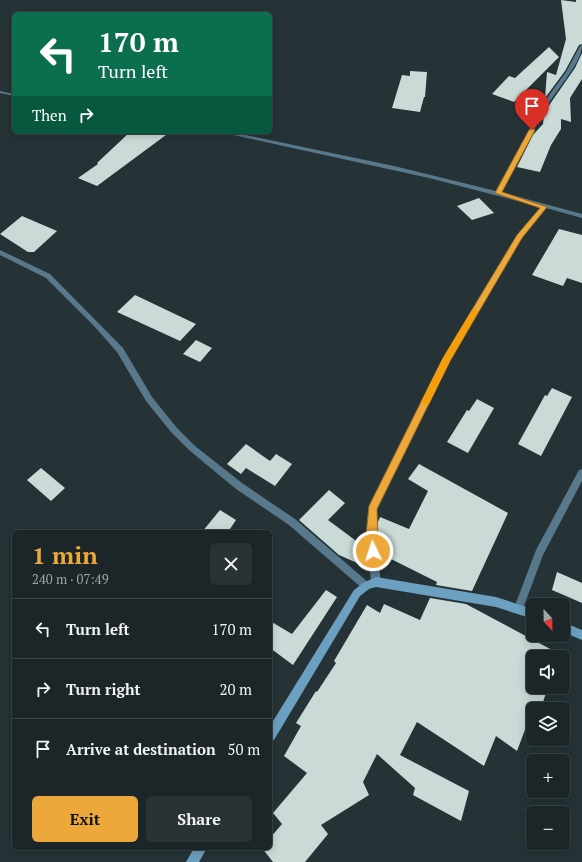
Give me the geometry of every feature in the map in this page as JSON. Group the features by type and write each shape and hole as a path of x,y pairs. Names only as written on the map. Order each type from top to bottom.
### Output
{"main road":[{"path":"272,733 357,593 366,586 376,582 496,602 526,611"},
{"path":"570,630 582,634"},
{"path":"192,862 199,850"}],"street":[{"path":"498,193 547,102 568,72 582,46"},
{"path":"0,92 12,95"},
{"path":"233,134 344,157 498,193 544,207 582,216"},
{"path":"376,582 371,535 372,509 446,360 519,236 544,207"},
{"path":"0,252 48,276 96,324 120,350 149,399 174,430 192,448 239,486 292,522 366,586"},
{"path":"519,608 539,553 582,473"}],"building":[{"path":"561,0 576,2 576,0 582,0 582,44 579,45 565,71 545,98 547,72 556,75 566,39"},
{"path":"549,47 559,57 514,102 492,94 509,76 515,78"},
{"path":"582,53 582,79 570,98 571,122 561,119 561,129 551,145 540,172 517,167 533,135 543,124 544,115 550,104 575,68"},
{"path":"410,71 427,72 425,97 420,112 392,108 402,75 410,76"},
{"path":"128,134 167,134 97,186 78,178 98,164 97,163"},
{"path":"479,198 494,213 472,220 457,206"},
{"path":"22,216 57,231 34,252 28,252 0,234"},
{"path":"559,229 582,235 582,283 567,278 563,286 532,275"},
{"path":"135,295 196,324 180,341 117,312"},
{"path":"196,340 212,348 200,362 183,354"},
{"path":"552,388 572,397 541,456 518,444 545,395 547,396"},
{"path":"477,399 494,408 468,453 447,442 467,410 469,411"},
{"path":"246,444 270,461 276,454 292,464 275,486 246,468 241,474 227,464"},
{"path":"419,464 508,513 472,591 436,585 437,582 379,553 377,535 380,517 409,529 428,491 408,479"},
{"path":"41,468 65,488 51,501 27,480"},
{"path":"329,490 345,503 328,520 367,549 367,558 364,566 339,555 299,520"},
{"path":"220,510 236,520 229,530 204,530"},
{"path":"557,572 582,583 582,603 552,590"},
{"path":"326,590 337,597 293,665 272,649 272,622 292,634"},
{"path":"430,598 466,604 526,636 526,642 537,642 552,650 526,650 526,694 546,694 543,702 526,702 526,727 517,751 496,736 484,766 417,722 400,755 469,791 461,821 413,795 415,788 377,754 363,782 369,795 321,825 328,834 305,862 273,862 264,850 272,850 272,836 282,824 273,813 307,773 284,756 301,726 296,723 336,663 334,661 367,605 380,613 384,604 420,620"}],"slow traffic":[{"path":"426,402 446,360 475,312"}],"route":[{"path":"373,551 371,535 372,509 446,360 519,236 544,207 498,193 532,130"}]}
